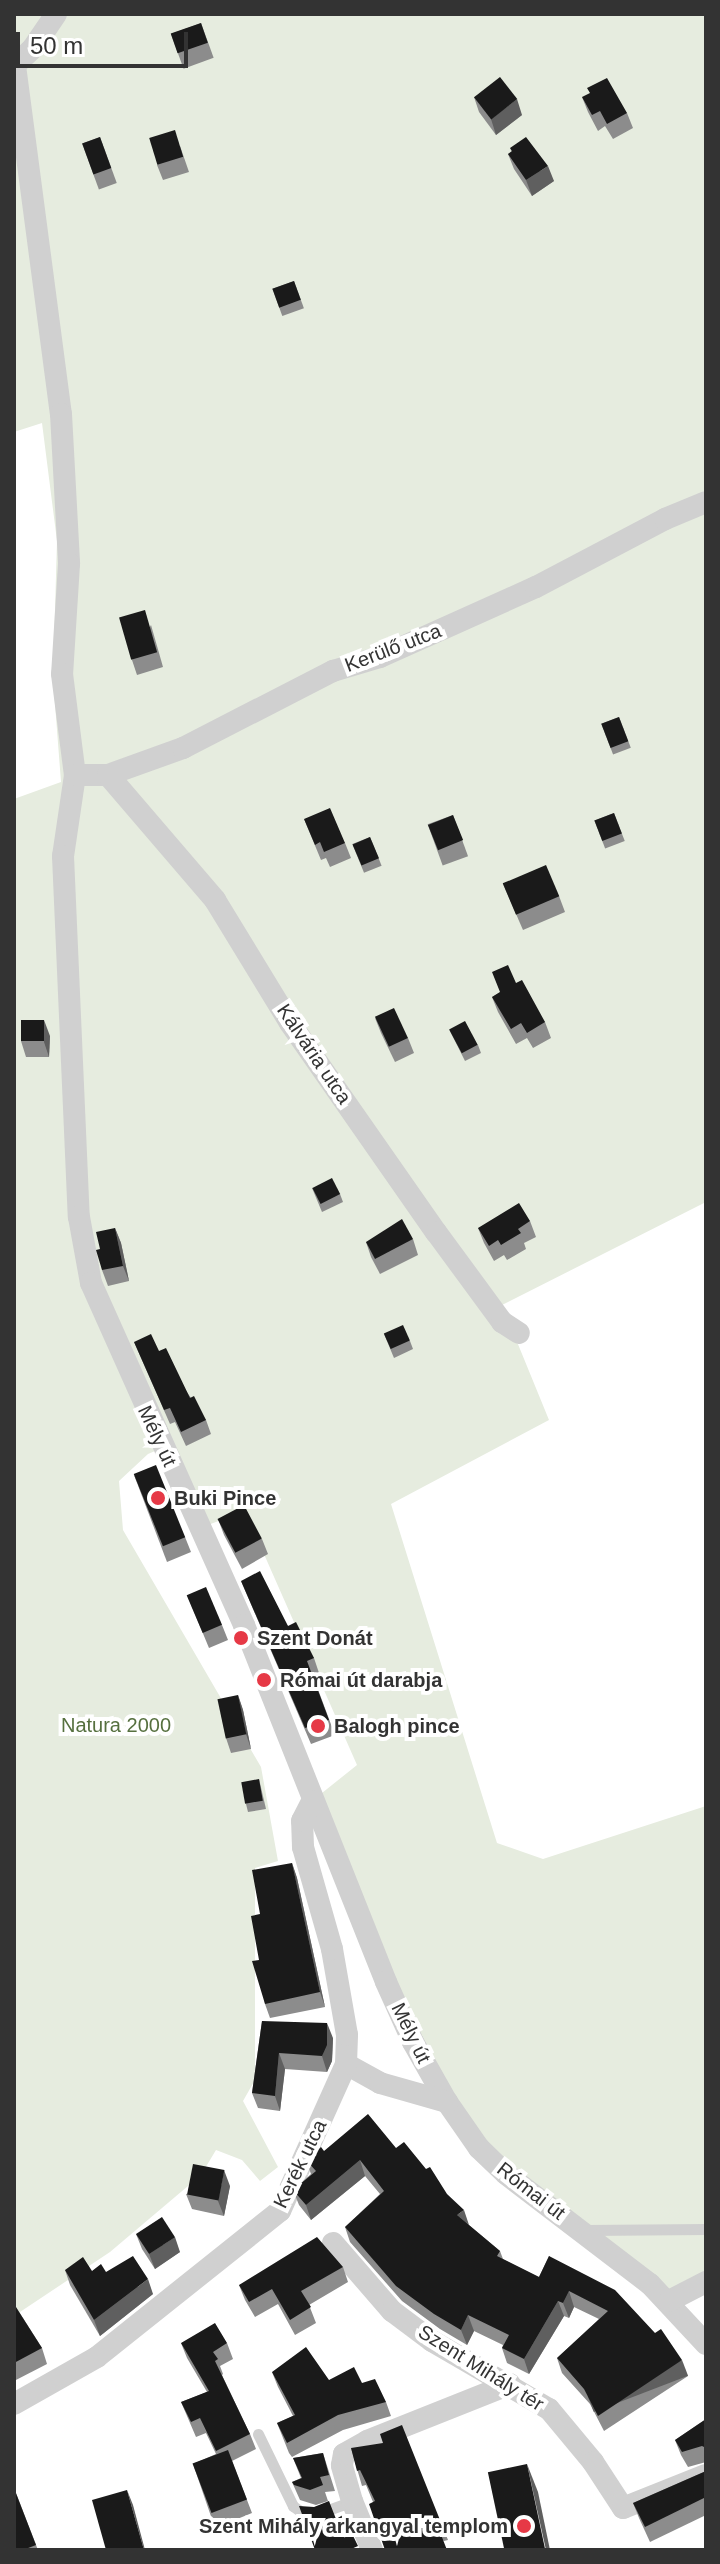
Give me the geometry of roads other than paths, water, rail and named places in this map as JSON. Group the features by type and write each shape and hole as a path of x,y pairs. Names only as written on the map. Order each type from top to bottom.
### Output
{"street":[{"path":"15,61 33,48 56,14"},
{"name":"Mély út","path":"15,61 61,414 69,564 62,674 64,714 75,775 63,856 83,1250 91,1283 244,1625 391,1994 413,2042 447,2102"},
{"name":"Kerülő utca","path":"75,775 108,775 216,734 333,671 380,657 536,587 665,519 706,502"},
{"name":"Kálvária utca","path":"108,775 215,900 290,1023 436,1232 502,1322 519,1333"},
{"name":"Kerék utca","path":"14,2404 97,2357 280,2211 346,2064 347,2035 332,1949 303,1847 302,1821 312,1801"},
{"path":"346,2064 380,2083 447,2102"},
{"name":"Római út","path":"447,2102 479,2148 497,2165 669,2301 706,2344"},
{"name":"Szent Mihály tér","path":"333,2243 392,2311 432,2341 549,2409 593,2462 623,2508 706,2475"},
{"path":"669,2301 706,2282"},
{"path":"372,2550 352,2501 342,2465 344,2454 367,2441 510,2384"}],"lane":[{"path":"582,2230 706,2229"},
{"path":"258,2434 293,2506 303,2513 317,2514 352,2501"}],"place":[{"name":"Buki Pince","path":"158,1498"},
{"name":"Szent Donát","path":"241,1638"},
{"name":"Római út darabja","path":"264,1680"},
{"name":"Balogh pince","path":"318,1726"},
{"name":"Szent Mihály arkangyal templom","path":"524,2526"}],"park label":[{"name":"Natura 2000","path":"116,1725"}]}
